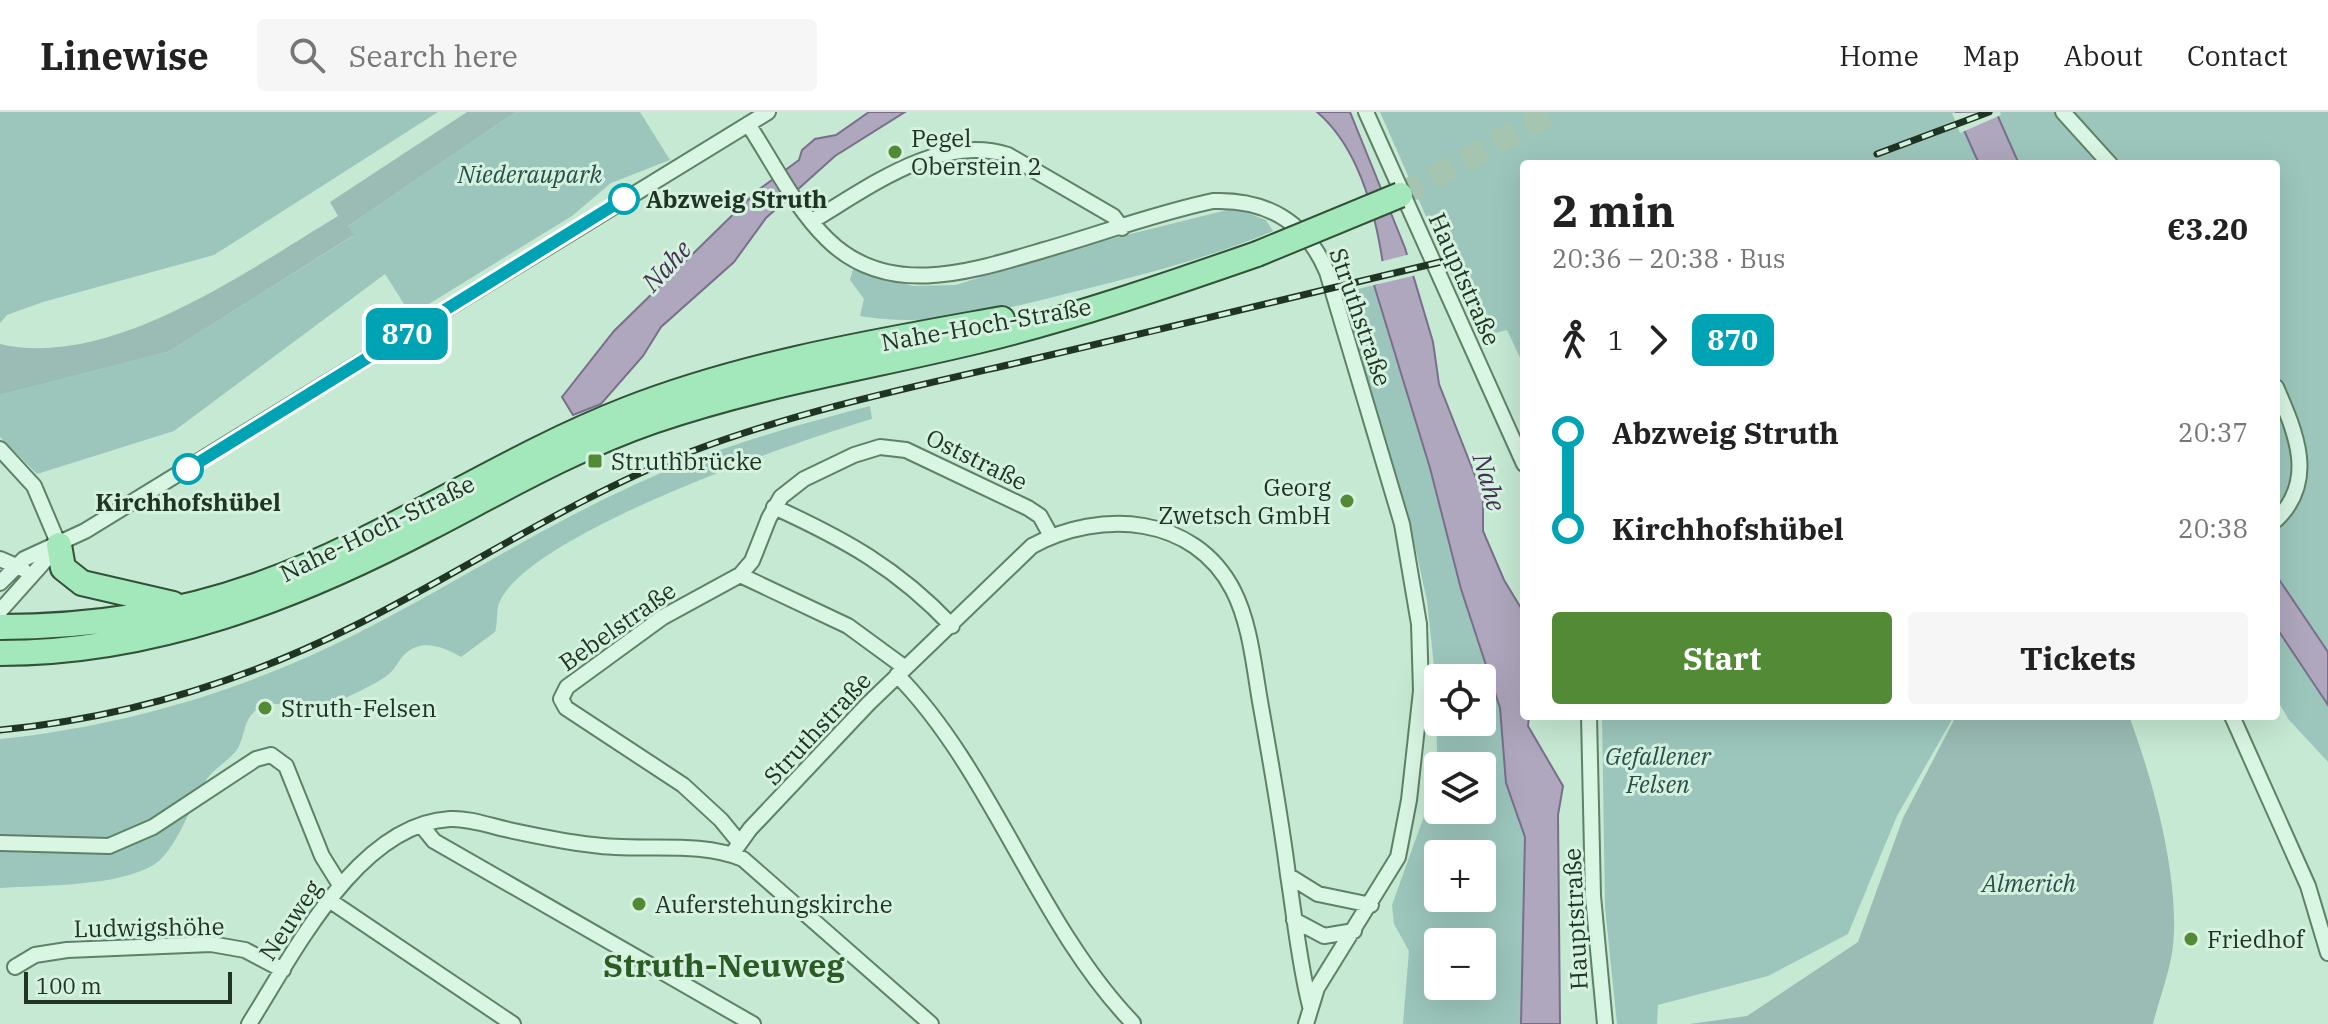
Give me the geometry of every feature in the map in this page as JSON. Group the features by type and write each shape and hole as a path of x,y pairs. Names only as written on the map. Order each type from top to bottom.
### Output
{"main road":[{"path":"1103,304 1257,254 1400,195"},
{"name":"Nahe-Hoch-Straße","path":"0,627 95,622 187,606 257,585 321,560 559,438 661,397 744,372 860,345 1103,304"},
{"name":"Nahe-Hoch-Straße","path":"0,653 105,645 228,616 315,583 541,469 654,421 752,393 980,340 1103,304"},
{"path":"59,545 63,568 82,583 187,606"}],"street":[{"path":"0,583 33,553 59,545 768,112"},
{"name":"Hauptstraße","path":"1366,112 1520,455"},
{"path":"2063,112 2106,160"},
{"name":"Struthstraße","path":"748,124 827,239 860,264 923,277 971,272 1213,201 1252,203 1296,226 1310,240 1327,272 1402,524 1419,624 1421,691 1404,832 1398,857 1310,1006"},
{"path":"809,216 928,159 992,150 1008,155 1113,216 1122,228"},
{"path":"2280,396 2300,461 2300,482 2292,505 2280,516"},
{"name":"Oststraße","path":"740,575 752,561 774,507 791,487 829,466 868,450 893,447 923,456 1028,508 1040,516 1051,536"},
{"path":"0,449 34,486 59,545"},
{"path":"774,507 865,551 908,583 952,626"},
{"name":"Struthstraße","path":"735,848 900,671 952,626 1016,559 1051,536 1111,524 1161,528 1198,547 1223,574 1240,607 1249,643 1310,1006"},
{"path":"0,611 59,545"},
{"path":"0,559 14,568 39,566"},
{"path":"740,575 848,626 900,671 931,713 1107,993 1133,1023"},
{"name":"Bebelstraße","path":"735,848 721,820 683,785 575,715 561,699 567,687 635,635 740,575"},
{"name":"Hauptstraße","path":"1589,720 1593,896 1605,1024"},
{"path":"2234,720 2308,886 2328,953"},
{"path":"0,843 80,847 117,843 141,834 256,759 271,755 286,766 322,856 340,885"},
{"path":"753,1024 434,841 421,825 453,819 596,846 735,848 931,1024"},
{"name":"Neuweg","path":"249,1024 340,885 379,850 421,825"},
{"path":"1289,876 1318,894 1371,905"},
{"path":"329,900 513,1024"},
{"path":"1294,920 1324,936 1354,931"},
{"name":"Ludwigshöhe","path":"15,967 35,955 67,950 211,944 245,950 283,970"},
{"path":"1306,1024 1310,1006"}],"green space":[{"path":"0,112 438,112 214,255 43,302 7,315 0,323"},
{"path":"467,112 516,112 348,226 354,235 168,352 0,395 0,344 43,348 87,343 177,310 338,216 330,202"},
{"name":"Niederaupark","path":"516,112 640,112 670,160 611,183 572,216 411,315 385,274 174,431 37,474 0,437 0,395 168,352 353,236 348,226"},
{"path":"1380,112 1956,112 1977,160 1520,160 1520,358 1507,330 1479,337"},
{"path":"1996,112 2328,112 2328,652 2280,581 2280,160 2017,160"},
{"path":"1235,208 1266,220 1273,231 1178,264 999,310 916,320 860,316 864,299 850,280 853,269 913,286 956,285 1058,252"},
{"path":"1374,285 1486,664 1434,664 1427,601 1413,537 1338,294"},
{"path":"870,406 872,419 729,468 610,520 559,548 520,576 499,603 495,632 461,657 440,647 418,646 405,654 384,677 326,706 301,709 267,704 260,707 249,718 238,748 208,777 170,849 155,864 140,872 101,881 0,888 0,739 139,715 272,672 358,633 577,513 652,477 760,437"},
{"path":"2280,633 2328,705 2328,762 2289,720 2280,705"},
{"path":"1496,696 1500,708 1506,783 1525,837 1521,1024 1403,1024 1409,951 1394,924 1392,905 1424,816 1424,824 1496,824 1496,752 1437,752 1437,736 1496,736"},
{"name":"Gefallener Felsen","path":"1602,720 1952,720 1897,816 1848,934 1768,976 1658,1005 1657,1024 1617,1024 1605,907"},
{"name":"Almerich","path":"1954,720 2130,720 2163,830 2172,890 2173,946 2153,1024 1690,1024 1747,1016 1858,942 1903,818"}],"shaded area":[{"path":"869,112 905,112 835,156 766,218 734,262 661,327 643,356 601,404 573,415 562,397 614,331 757,191 799,160 802,150 815,139 836,135"},
{"path":"1317,112 1350,112 1405,248 1433,342 1439,384 1483,496 1483,531 1504,580 1520,606 1520,720 1529,720 1528,726 1563,786 1558,815 1560,1024 1521,1024 1525,837 1506,783 1500,708 1496,696 1496,664 1486,664 1461,589 1430,468 1374,285 1385,279 1378,234 1365,188 1346,146"},
{"path":"1956,112 1996,112 2017,160 1977,160"},
{"path":"2280,581 2328,652 2328,705 2280,633"}],"pier":[{"path":"2000,112 2001,115 1960,133 1952,113"},
{"path":"1411,254 1417,275 1370,286 1381,277 1379,262"}],"tunnel":[{"path":"1400,195 1553,112"}],"railway":[{"path":"1877,154 1989,112"},
{"path":"0,730 92,717 137,707 269,664 354,626 603,491 646,470 731,437 898,390 1453,259"}],"bus line":[{"name":"870","path":"188,469 624,199"}],"place":[{"name":"Pegel Oberstein 2","path":"895,152"},
{"name":"Abzweig Struth","path":"624,199"},
{"name":"Struthbrücke","path":"595,461"},
{"name":"Kirchhofshübel","path":"188,469"},
{"name":"Georg Zwetsch GmbH","path":"1347,501"},
{"name":"Struth-Felsen","path":"265,708"},
{"name":"Auferstehungskirche","path":"639,904"},
{"name":"Friedhof","path":"2191,939"}],"district":[{"name":"Struth-Neuweg","path":"724,965"}],"water label":[{"name":"Nahe","path":"666,265"},
{"name":"Nahe","path":"1490,482"}]}
